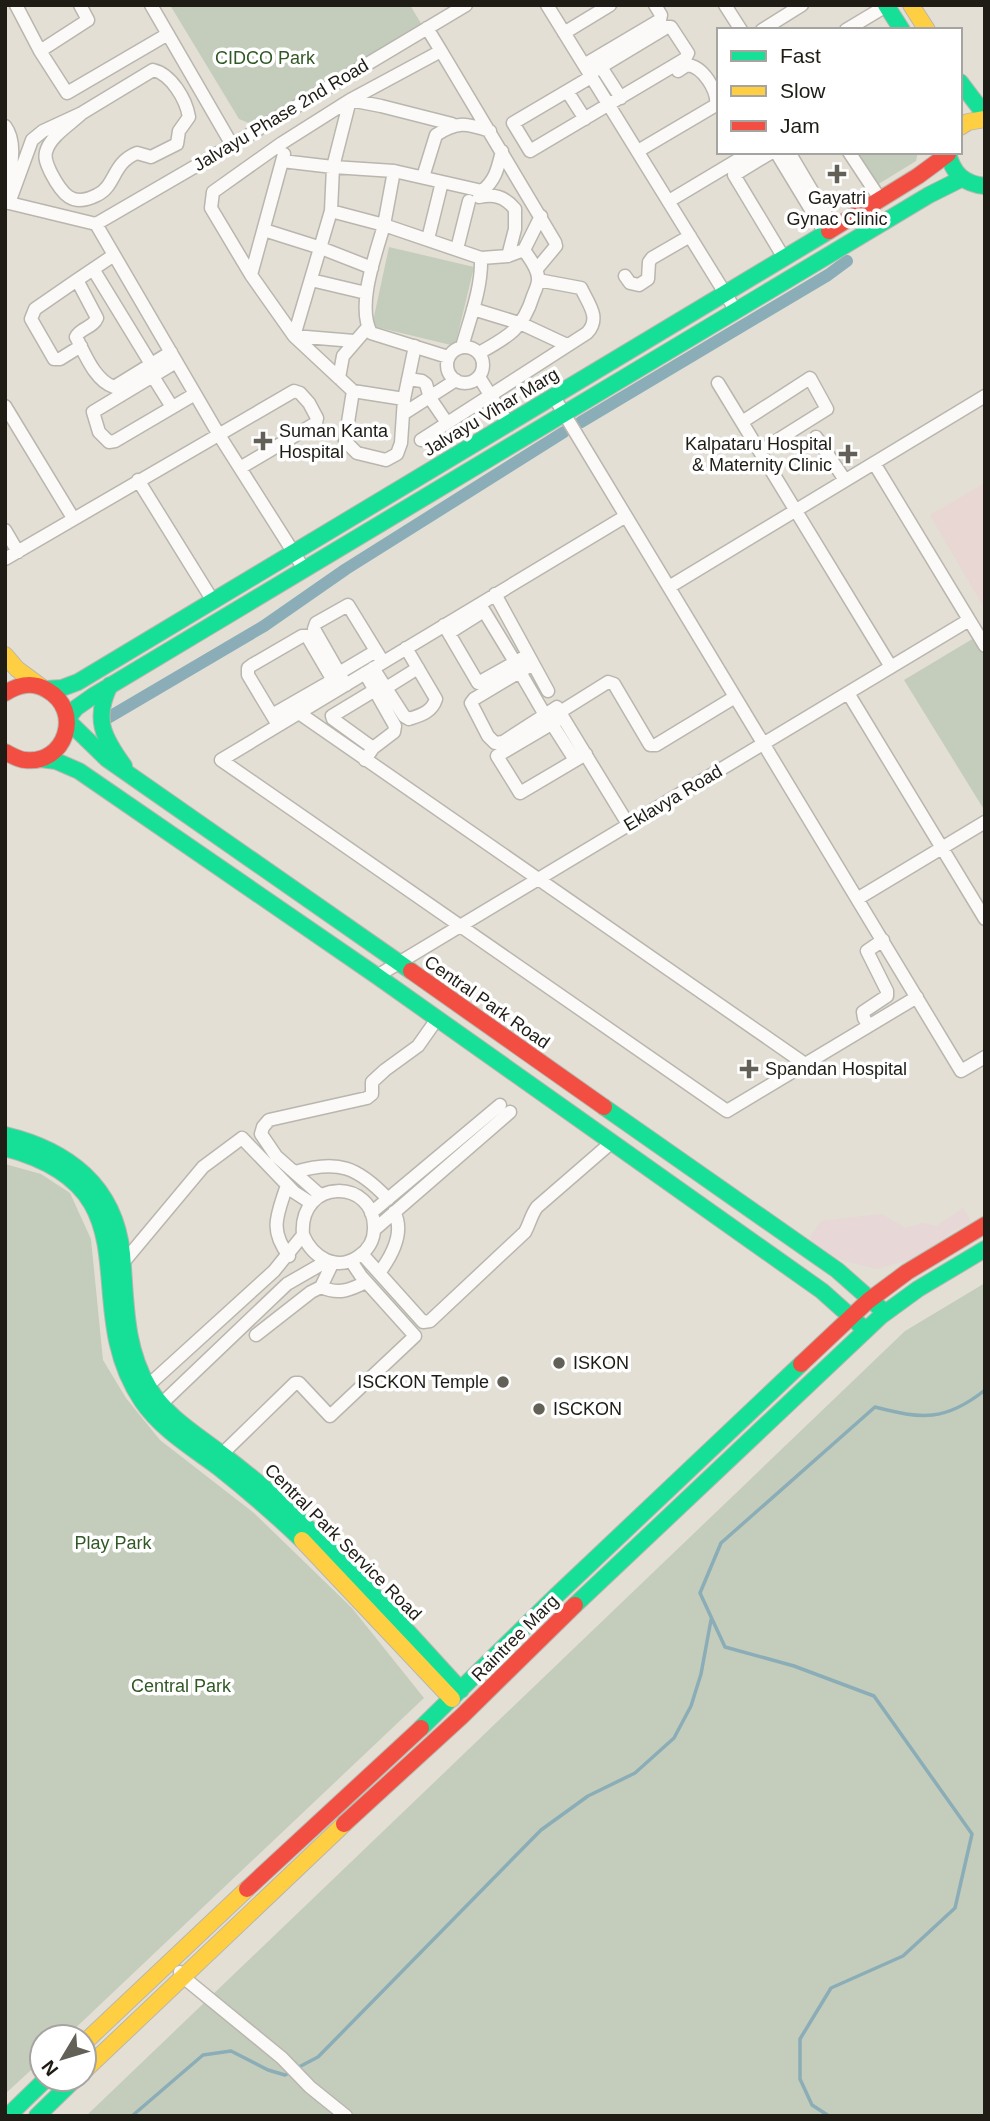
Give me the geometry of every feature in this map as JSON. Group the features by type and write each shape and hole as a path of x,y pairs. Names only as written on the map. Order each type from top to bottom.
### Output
{"main road":[{"path":"886,5 901,28"},
{"path":"911,5 926,28"},
{"path":"962,85 985,117 962,126"},
{"name":"Jalvayu Vihar Marg","path":"5,693 25,684 62,688 78,682 726,294 880,199 947,154"},
{"path":"948,154 950,163 961,179 984,187"},
{"path":"41,760 60,747 68,720 84,702 110,685 566,417 736,310 929,195 961,179"},
{"path":"5,655 17,669 44,687"},
{"path":"110,685 102,701 100,719 110,746 132,777"},
{"name":"Central Park Road","path":"44,687 59,698 68,720 96,750 132,777 837,1270 885,1313"},
{"path":"10,758 57,761 79,771 377,976 822,1291 866,1331"},
{"name":"Central Park Service Road","path":"5,1135 57,1152 81,1168 100,1192 120,1241 123,1293 143,1390"},
{"name":"Central Park Service Road","path":"5,1148 36,1157 62,1170 81,1188 95,1211 107,1243 110,1294 126,1369 172,1434 241,1486 295,1534 457,1694"},
{"name":"Raintree Marg","path":"98,2030 316,1823 457,1694 557,1595 852,1316 907,1272 985,1225"},
{"name":"Raintree Marg","path":"98,2058 885,1313 918,1289 985,1249"},
{"name":"Central Park Service Road","path":"156,1409 181,1423 222,1454 304,1525 457,1694"},
{"path":"8,2116 32,2093"},
{"path":"37,2116 61,2093"}],"street":[{"path":"16,5 40,51 67,93 168,34"},
{"path":"40,51 88,20 80,5"},
{"path":"152,5 232,145"},
{"name":"Jalvayu Phase 2nd Road","path":"96,224 466,5"},
{"path":"548,5 736,310"},
{"path":"564,33 610,5"},
{"path":"638,151 716,106 716,94 698,68 687,65 611,108 585,118 530,151 513,123 567,91 660,20 661,15 656,5"},
{"path":"725,5 740,28"},
{"path":"766,28 802,5"},
{"path":"849,28 886,5"},
{"path":"591,71 667,27 674,31 688,56 621,97 611,108"},
{"path":"427,28 541,216 556,246 537,275 522,324 503,340 479,353"},
{"path":"404,400 353,391 294,335 251,275 211,208 214,191 288,139 350,100 441,51"},
{"path":"7,198 32,140 43,131 82,113 153,70 164,72 188,108 189,117 179,131 177,144 172,148 151,158 133,154 121,162 106,190 89,198 76,200 65,196 59,189 45,154 51,141 82,113"},
{"path":"591,71 621,97"},
{"path":"567,91 585,118"},
{"path":"350,100 490,131"},
{"path":"294,335 331,211 332,167 350,100"},
{"path":"423,177 436,135 452,124"},
{"path":"5,126 10,132 13,146 7,198"},
{"path":"251,275 288,139"},
{"path":"282,161 394,172 482,191 490,185 495,176 502,151"},
{"path":"668,201 748,154"},
{"path":"771,154 734,175 784,258"},
{"path":"775,154 829,231"},
{"path":"790,154 829,231"},
{"path":"850,154 880,199"},
{"path":"394,172 384,225 366,293 368,327 371,333 448,357"},
{"path":"428,239 442,182"},
{"path":"457,249 474,199 494,195 503,198 515,209 515,229 508,256"},
{"path":"7,198 96,224 219,435 304,569"},
{"path":"331,211 384,225 481,258 508,256 524,250 541,216"},
{"path":"264,230 372,268"},
{"path":"625,276 630,284 639,285 648,279 649,262 652,258 690,236"},
{"path":"421,440 594,326 595,314 581,288 537,275 524,250"},
{"path":"81,346 60,359 54,359 31,319 35,309 114,255"},
{"path":"462,347 473,309 481,258"},
{"path":"93,269 172,407"},
{"path":"311,279 366,293"},
{"path":"77,280 97,318 96,323 78,333 76,337 102,382 114,387 151,370"},
{"path":"473,309 522,324 566,345"},
{"path":"339,378 343,356 368,327"},
{"path":"294,335 354,341"},
{"path":"353,391 345,441 357,453 386,460 397,454 401,443 404,400 415,346"},
{"path":"462,347 479,353 483,365 476,379 465,383 456,380 447,367 448,357 462,347"},
{"path":"173,357 93,412 99,432 109,442 115,441 195,394"},
{"path":"742,422 810,378 827,409 760,451"},
{"path":"408,379 426,384 430,398 447,423"},
{"path":"476,379 506,427"},
{"path":"403,414 456,380"},
{"path":"718,383 891,667"},
{"path":"5,559 294,391 300,393 317,418 314,426 240,468"},
{"path":"554,397 961,1071 985,1057"},
{"path":"668,586 984,399"},
{"path":"5,406 73,518"},
{"path":"816,437 845,480"},
{"path":"874,463 985,646"},
{"path":"138,480 213,601"},
{"path":"446,629 495,594 626,516"},
{"path":"5,530 18,551"},
{"path":"495,594 580,757 628,824"},
{"path":"339,682 314,629 316,623 348,604 374,664 396,726 394,732 373,748 365,760"},
{"path":"554,709 517,667 484,611 339,682 275,720 221,760 727,1111 916,997"},
{"name":"Eklavya Road","path":"377,976 969,620"},
{"path":"446,629 478,683 531,660"},
{"path":"275,720 248,675 248,668 262,659 302,636 307,636 339,682"},
{"path":"381,689 409,719 424,714 434,704 436,699 406,648"},
{"path":"275,720 299,713 339,682 374,664"},
{"path":"517,667 471,703 488,736 495,743 608,682 614,684 650,745 656,745 736,697"},
{"path":"373,748 332,716 418,668"},
{"path":"848,693 985,919"},
{"path":"554,709 498,756 520,793 580,757"},
{"path":"299,713 805,1064"},
{"path":"857,899 985,822"},
{"path":"868,1025 863,1018 863,1012 887,996 887,991 867,951 883,940"},
{"path":"316,1199 295,1172 276,1156 261,1134 263,1127 269,1120 367,1098 372,1094 372,1082 418,1046 437,1019"},
{"path":"371,1213 505,1109 374,1230"},
{"path":"122,1264 203,1167 242,1138 287,1185 316,1199"},
{"path":"357,1257 379,1273 424,1322 430,1321 525,1232 531,1214 537,1207 612,1142"},
{"path":"295,1172 340,1165 373,1182 388,1199"},
{"path":"287,1185 275,1231 278,1243 289,1256"},
{"path":"156,1409 287,1284 330,1262 357,1257 370,1245 374,1230 371,1213 364,1201 343,1191 331,1191 316,1199 305,1212 302,1224 308,1247 316,1255 330,1262"},
{"path":"379,1273 396,1237 398,1220 394,1212"},
{"path":"143,1390 274,1272 303,1236"},
{"path":"222,1454 295,1383 299,1383 330,1416 415,1336 366,1282 357,1257"},
{"path":"256,1335 310,1292 321,1287 330,1262"},
{"path":"321,1287 340,1292 366,1282"},
{"path":"172,1960 183,1977 282,2058 310,2087 346,2116"}],"shaded area":[{"path":"985,483 985,609 930,515"},
{"path":"963,1208 971,1222 916,1258 877,1269 844,1261 815,1249 810,1237 821,1221 881,1214 906,1228 922,1223 937,1226"}],"green space":[{"name":"CIDCO Park","path":"170,5 410,5 422,25 263,122 251,124 239,119"},
{"path":"851,154 918,154 916,161 872,188"},
{"path":"389,247 474,267 455,346 372,326"},
{"path":"974,638 985,657 983,808 904,680"},
{"name":"Central Park","path":"5,1164 41,1174 70,1193 91,1239 103,1360 126,1398 160,1440 254,1513 352,1608 424,1698 81,2023 28,2023 28,2073 5,2094"},
{"path":"985,1283 985,2116 86,2116 905,1331"}],"waterway":[{"path":"581,422 828,275 847,261"},
{"path":"564,432 581,422"},
{"path":"106,719 264,626 346,569 564,432"},
{"path":"829,2116 812,2105 800,2079 800,2039 831,1988 903,1956 955,1908 972,1834 874,1696 794,1666 725,1647 700,1593 721,1543 875,1407 906,1414 945,1413 985,1390"},
{"path":"297,2068 318,2057 541,1830 588,1796 635,1773 674,1738 691,1706 701,1674 711,1620"},
{"path":"132,2116 203,2055 231,2051 268,2070 285,2075 291,2072"}],"traffic: fast":[{"path":"886,5 901,28"},
{"path":"962,85 985,115"},
{"path":"949,154 960,176 971,183 985,186"},
{"path":"68,718 76,708 93,696 929,195 961,179"},
{"path":"47,689 62,688 78,682 829,231"},
{"path":"110,685 101,718 106,737 124,766"},
{"path":"68,721 107,759 411,971"},
{"path":"41,759 56,761 79,771 377,976 822,1291 860,1325"},
{"path":"604,1107 837,1270 880,1308"},
{"path":"5,1135 49,1150 68,1161 99,1190 110,1209 118,1230 122,1254 131,1340 141,1372 156,1398 181,1423 256,1481 301,1521 461,1690"},
{"path":"5,1148 53,1167 83,1191 99,1220 107,1253 114,1325 123,1363 142,1401 167,1429 240,1484 302,1540"},
{"path":"575,1605 881,1316 918,1289 985,1249"},
{"path":"421,1728 801,1364"},
{"path":"8,2116 32,2093"},
{"path":"37,2116 61,2093"}],"traffic: slow":[{"path":"911,5 926,28"},
{"path":"962,126 985,119"},
{"path":"5,655 17,669 40,686"},
{"path":"302,1540 452,1699"},
{"path":"98,2058 344,1824"},
{"path":"98,2030 247,1889"}],"traffic: jam":[{"path":"829,231 918,176 948,154"},
{"path":"5,693 25,685 41,687 58,699 65,710 67,723 65,735 51,754 39,759 25,760 5,752"},
{"path":"411,971 604,1107"},
{"path":"801,1364 868,1301 907,1272 985,1225"},
{"path":"344,1824 462,1716 575,1605"},
{"path":"247,1889 421,1728"}],"place":[{"name":"Gayatri Gynac Clinic","path":"837,174"},
{"name":"Suman Kanta Hospital","path":"263,441"},
{"name":"Kalpataru Hospital & Maternity Clinic","path":"848,454"},
{"name":"Spandan Hospital","path":"749,1069"},
{"name":"ISKON","path":"559,1363"},
{"name":"ISCKON Temple","path":"503,1382"},
{"name":"ISCKON","path":"539,1409"}],"park label":[{"name":"Play Park","path":"113,1543"}]}
